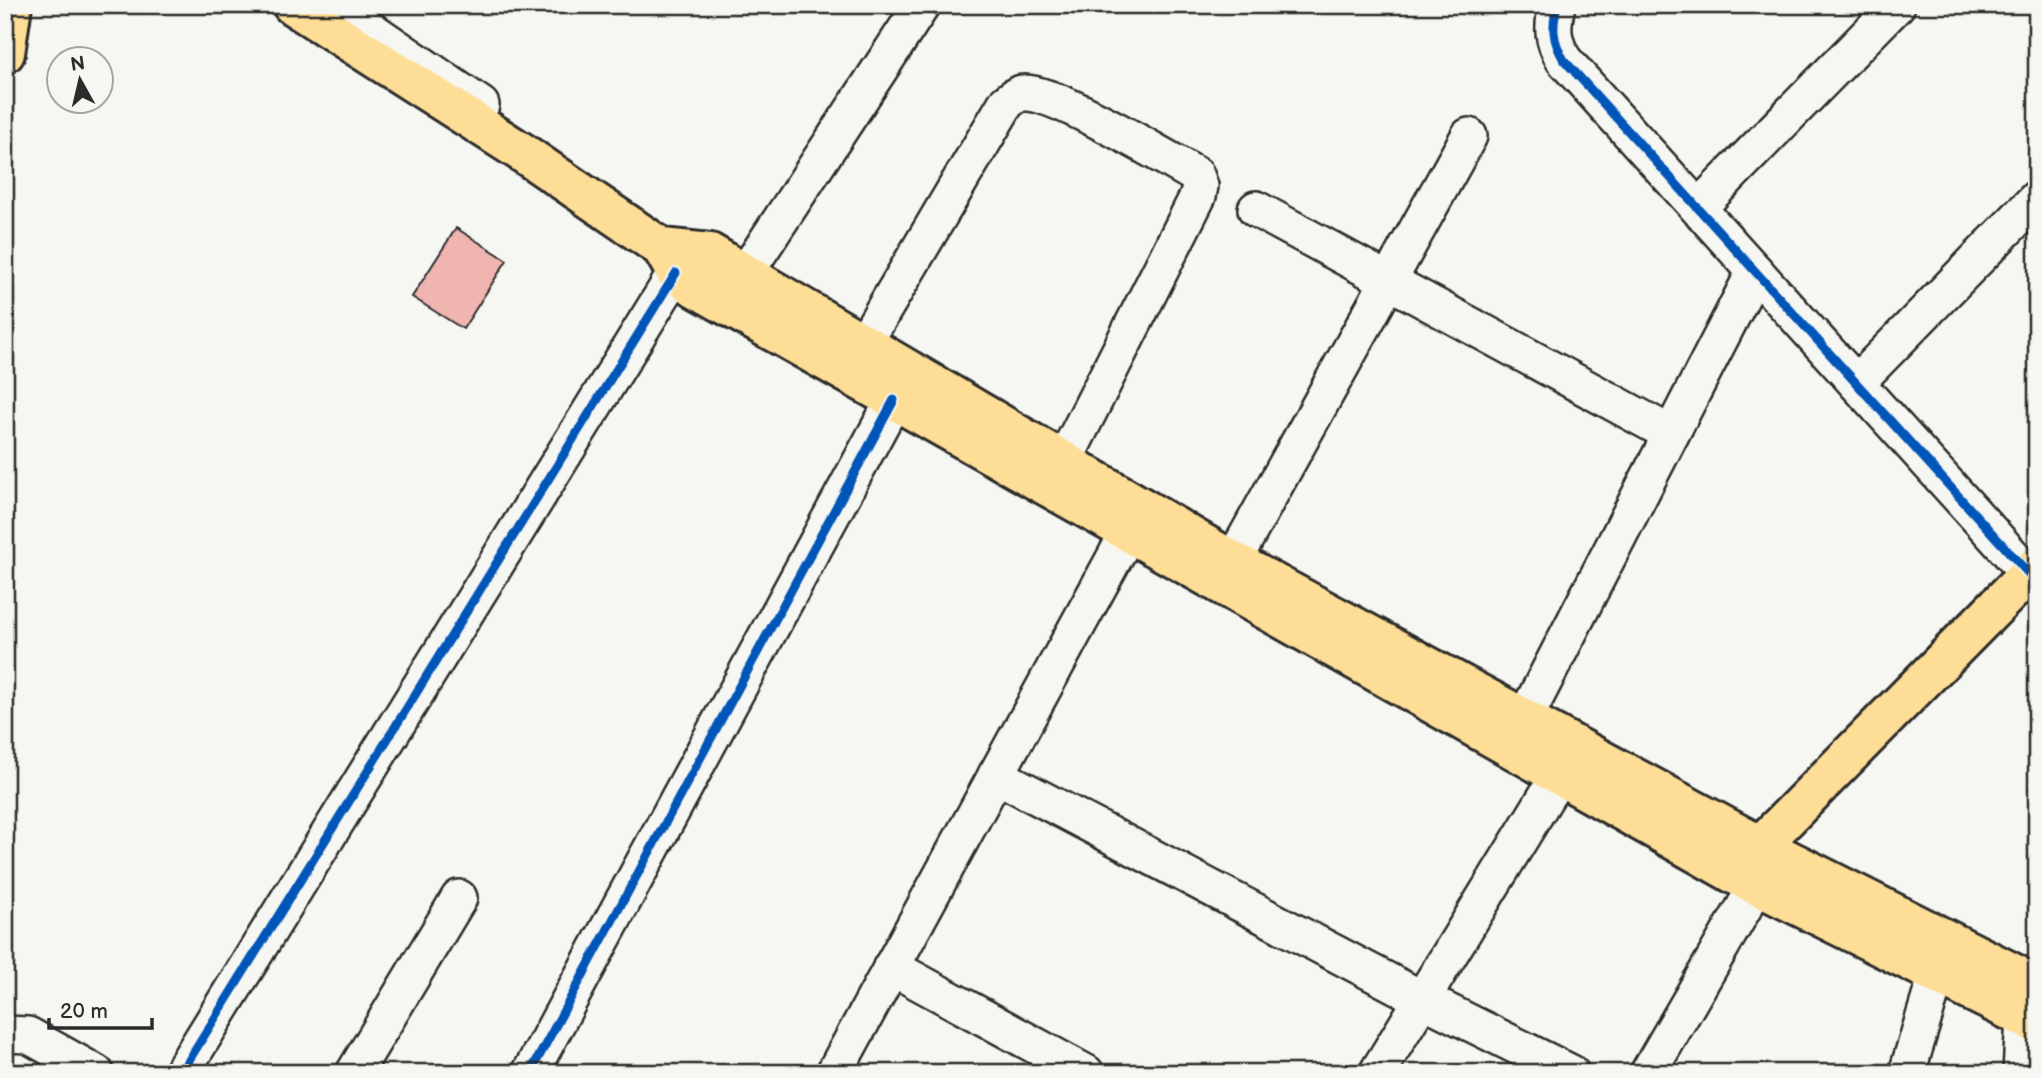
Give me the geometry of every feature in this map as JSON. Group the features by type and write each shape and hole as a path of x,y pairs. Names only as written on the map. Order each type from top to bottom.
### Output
{"main road":[{"path":"5,53 12,5"},
{"path":"292,5 520,152 675,257 696,288 1558,777 1746,879 1937,974 2034,1007"},
{"path":"675,257 710,253 1233,561 1759,845 2034,1007"},
{"path":"1746,879 1759,845 2033,569"}],"street":[{"path":"745,274 922,5"},
{"path":"1557,5 1553,35 1564,60 1856,383 2033,569"},
{"path":"1698,208 1897,5"},
{"path":"181,1073 675,257 355,10"},
{"path":"864,343 1006,103 1021,93 1039,94 1113,128 1196,175 1200,186 1198,196 1064,461"},
{"path":"1233,561 1469,136"},
{"path":"1856,383 2037,198"},
{"path":"1256,209 1390,279 1671,434"},
{"path":"1524,720 1755,271"},
{"path":"530,1073 894,400"},
{"path":"834,1073 1128,533"},
{"path":"996,775 1422,999 1572,1073"},
{"path":"1377,1073 1558,777"},
{"path":"1648,1073 1746,879"},
{"path":"354,1073 458,898"},
{"path":"891,967 1086,1073"},
{"path":"1907,1073 1937,974"},
{"path":"2021,1073 2034,1007"},
{"path":"5,1034 28,1035 96,1073"}],"building":[{"path":"456,228 507,260 463,329 412,297"}],"cycle path":[{"path":"1557,5 1554,33 1564,60 2028,573"},
{"path":"181,1073 676,273"},
{"path":"530,1073 894,400"}]}
